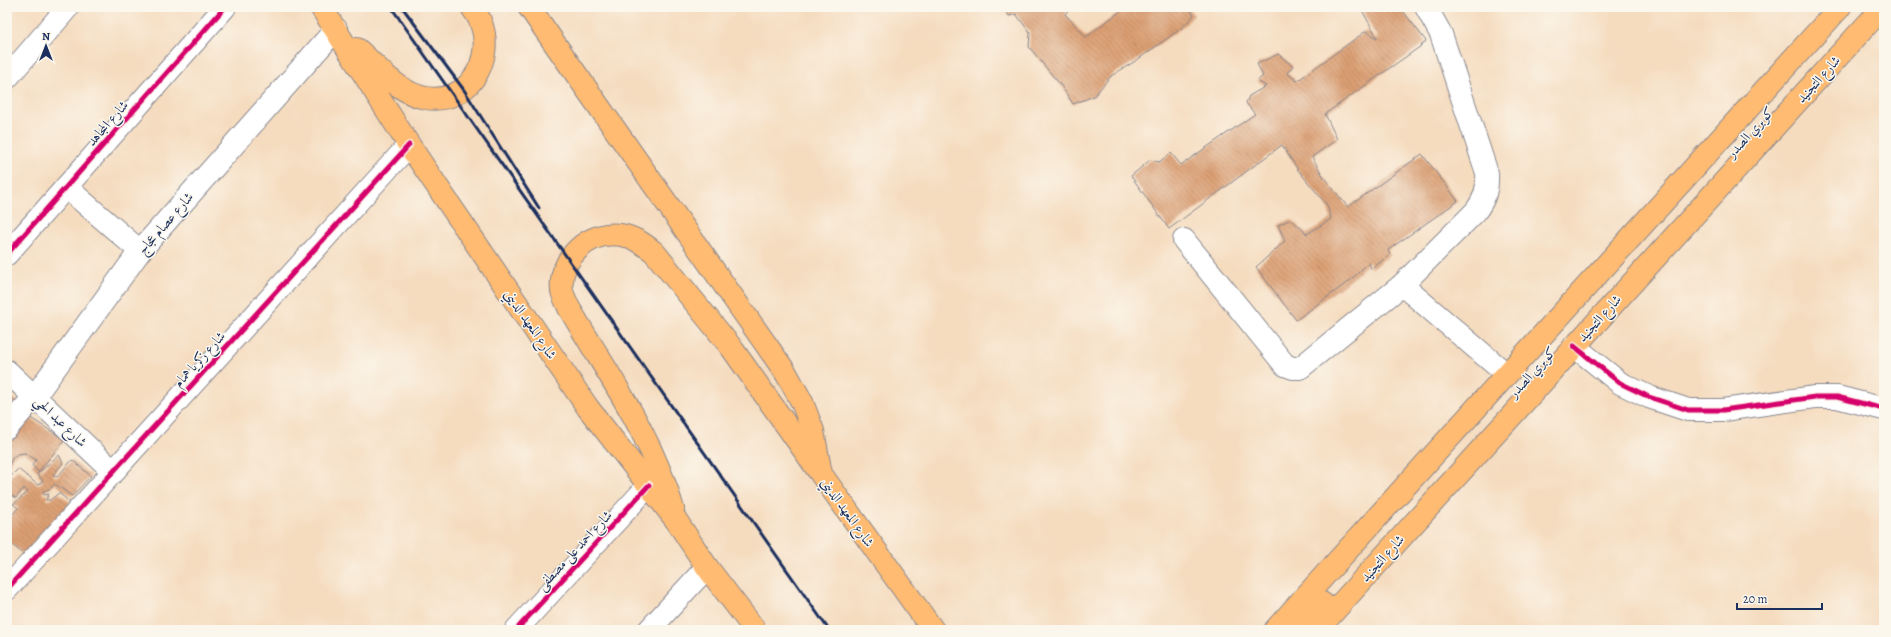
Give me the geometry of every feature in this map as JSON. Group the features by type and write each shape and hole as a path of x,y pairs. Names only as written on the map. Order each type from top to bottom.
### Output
{"main road":[{"name":"شارع المعهد الديني","path":"321,7 409,145 588,408 676,520 707,567 755,630"},
{"path":"336,29 404,90 426,98 447,98 464,90 473,81 480,68 484,53 484,38 481,22 472,7"},
{"name":"شارع المعهد الديني","path":"529,7 786,373 802,402 813,431 821,474 933,630"},
{"path":"1260,630 1824,7"},
{"name":"كوبري الصدر","path":"1275,630 1840,7"},
{"name":"كوبري الصدر","path":"1298,630 1864,7"},
{"name":"شارع التجنيد","path":"1317,630 1883,7"},
{"path":"676,520 667,486 642,429 569,308 562,291 562,273 570,257 584,243 601,236 620,235 638,240 654,252 731,347 821,474"}],"street":[{"path":"7,78 68,7"},
{"name":"شارع المجاهد","path":"7,254 225,7"},
{"path":"1184,240 1285,365 1293,368 1300,368 1402,286 1475,212 1483,201 1487,187 1487,173 1441,34 1426,7"},
{"name":"شارع عصام عجاج","path":"7,428 35,396 140,251 336,29"},
{"name":"شارع زكريا همام","path":"7,589 409,145"},
{"path":"66,187 140,251"},
{"path":"1402,286 1498,367"},
{"path":"1574,346 1620,383 1649,397 1688,410 1723,410 1815,397 1837,397 1884,408"},
{"name":"شارع عبد الحي","path":"7,371 114,472"},
{"name":"شارع احمد على مصطفى","path":"516,630 649,485"},
{"path":"649,630 707,567"}],"building":[{"path":"1003,7 1071,7 1065,14 1086,37 1126,7 1188,7 1194,15 1183,27 1137,60 1111,76 1094,96 1073,104 1062,87 1029,47 1030,33 1016,14 1009,16"},
{"path":"1366,7 1400,7 1426,41 1325,114 1337,139 1312,157 1325,179 1348,207 1422,154 1458,201 1388,250 1390,255 1371,269 1369,262 1352,279 1296,320 1256,267 1285,241 1278,225 1291,219 1307,234 1331,219 1327,205 1298,170 1282,145 1169,229 1131,176 1150,160 1159,162 1171,153 1181,165 1255,114 1246,103 1249,96 1266,86 1257,81 1263,76 1257,64 1278,54 1293,66 1287,73 1297,81 1366,31 1378,39 1363,12"},
{"path":"7,395 19,403 7,416"},
{"path":"29,417 65,440 38,472 32,465 36,460 25,453 18,454 13,457 7,469 7,442"},
{"path":"59,455 63,463 53,475 57,477 72,460 91,476 72,496 55,484 51,488 42,492 44,495 49,494 46,500 50,500 59,493 72,504 24,555 7,540 7,521 18,508 13,504 28,492 24,488 16,498 7,493 7,480 18,469 38,485 43,481 37,474"}],"railway":[{"path":"391,7 829,630"},
{"path":"402,7 464,90 539,208"}],"cycle path":[{"path":"7,254 225,7"},
{"path":"7,589 409,145"},
{"path":"1574,346 1620,383 1649,397 1688,410 1723,410 1815,397 1837,397 1884,409"},
{"path":"516,630 649,485"}]}
